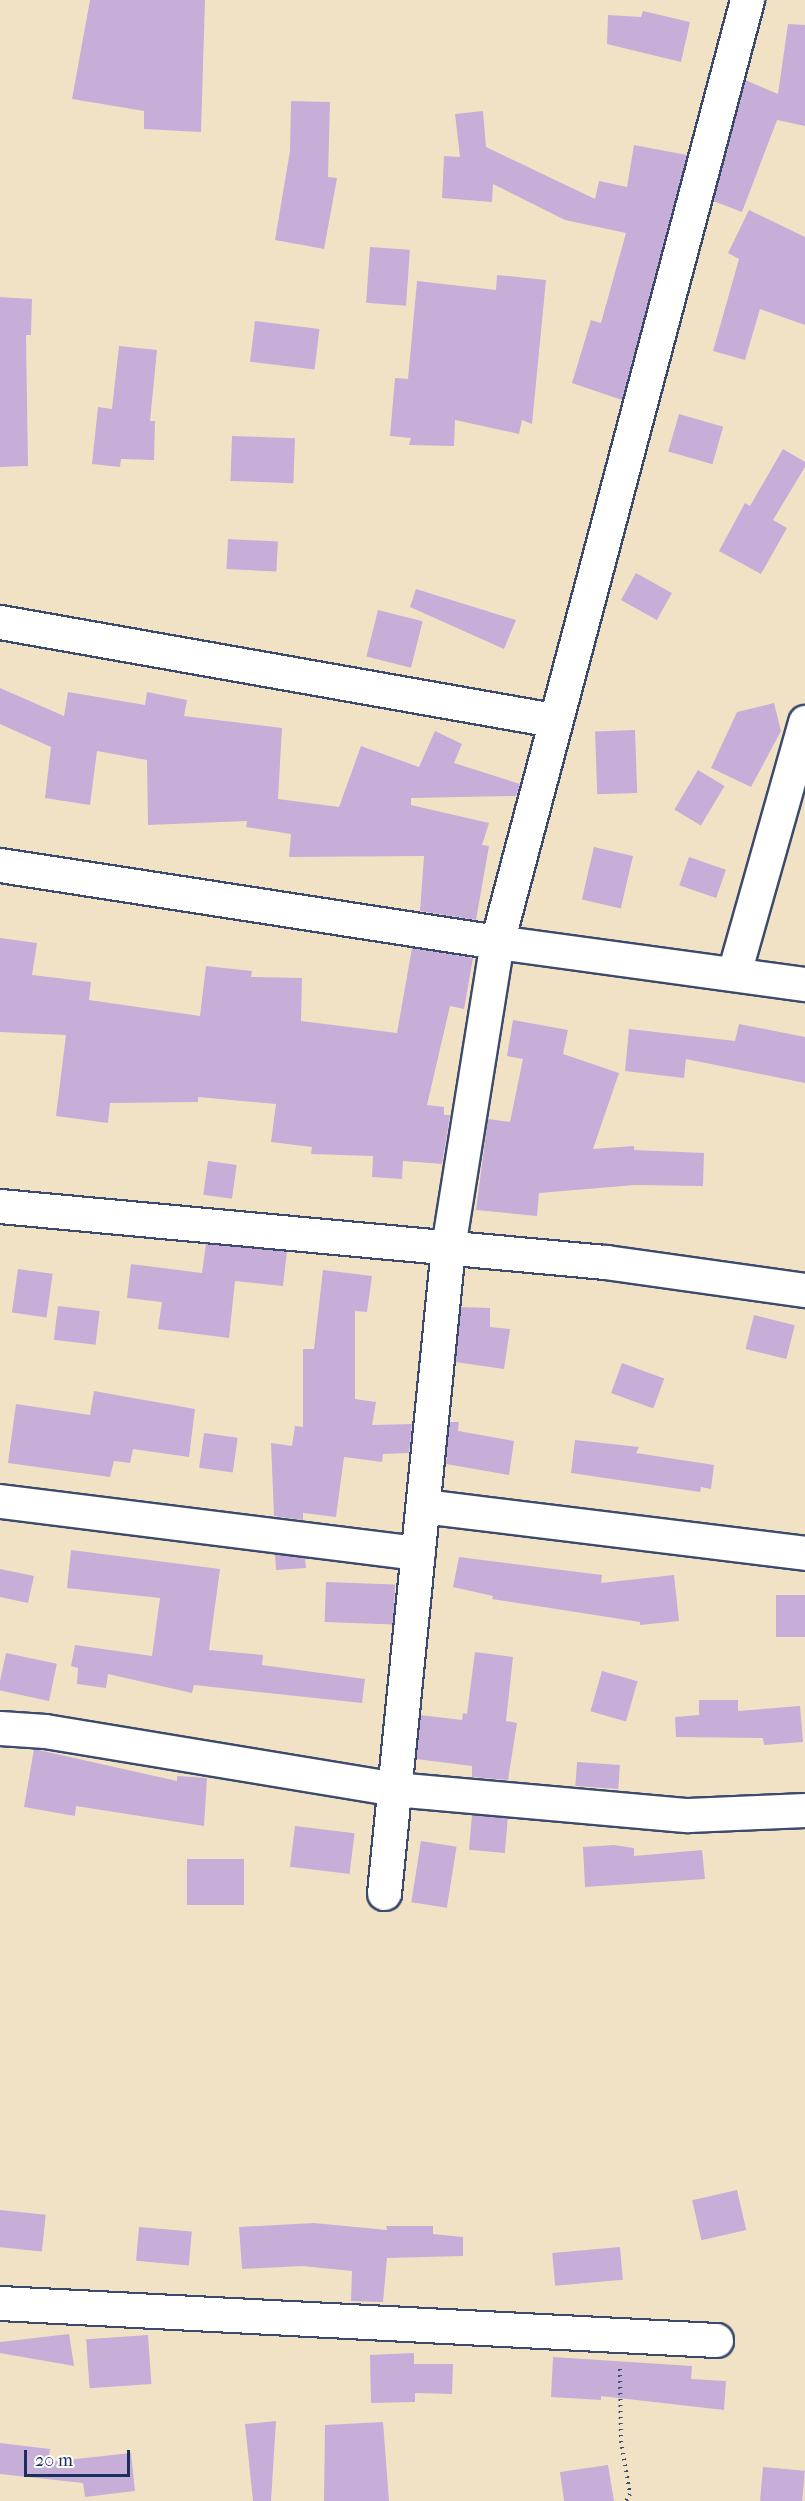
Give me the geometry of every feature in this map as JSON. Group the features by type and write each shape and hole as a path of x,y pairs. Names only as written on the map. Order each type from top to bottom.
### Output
{"street":[{"path":"384,1893 448,1247 497,942 553,720 747,0"},
{"path":"0,622 553,720"},
{"path":"734,973 805,722"},
{"path":"0,865 497,942 805,984"},
{"path":"0,1206 605,1262 805,1290"},
{"path":"0,1501 418,1553"},
{"path":"423,1506 805,1552"},
{"path":"0,1728 57,1733 394,1789 688,1815 805,1810"},
{"path":"0,2302 716,2340"}],"path":[{"path":"619,2335 621,2441 630,2494 626,2501"}],"building":[{"path":"90,0 205,0 201,132 144,129 144,111 72,99"},
{"path":"643,11 690,22 681,62 607,44 608,15 641,17"},
{"path":"788,24 805,25 805,126 777,120 742,212 713,201 745,80 778,94"},
{"path":"291,101 330,102 328,177 337,178 324,249 275,240 290,151"},
{"path":"483,111 486,147 595,199 599,181 627,187 634,145 687,155 622,400 572,383 591,320 601,323 626,233 565,220 493,184 492,202 442,198 444,156 460,157 455,114"},
{"path":"749,210 805,237 805,325 760,309 745,360 713,351 739,259 728,253"},
{"path":"370,247 410,250 406,306 366,303"},
{"path":"497,275 546,280 532,424 522,420 519,434 455,420 454,446 409,445 411,438 390,436 395,378 408,379 417,281 496,290"},
{"path":"0,297 32,299 31,335 26,335 28,466 0,467"},
{"path":"255,321 320,329 315,370 250,362"},
{"path":"119,346 157,350 150,421 155,421 154,460 121,459 120,467 92,464 98,407 112,409"},
{"path":"679,414 723,427 712,464 668,451"},
{"path":"232,436 295,438 293,483 230,481"},
{"path":"783,449 805,462 805,467 773,520 787,528 761,574 719,551 745,503 750,506"},
{"path":"228,539 278,542 276,572 226,569"},
{"path":"636,573 672,593 657,620 621,600"},
{"path":"416,589 516,620 504,649 410,607"},
{"path":"378,610 423,621 411,668 366,657"},
{"path":"0,688 64,716 68,692 145,705 147,692 187,700 184,716 282,728 278,799 339,807 361,746 419,767 435,731 462,744 454,763 520,784 516,796 411,798 411,805 489,823 482,845 489,846 476,920 420,911 424,856 289,857 291,834 246,827 247,821 148,825 147,760 97,751 90,805 45,798 51,747 0,724"},
{"path":"774,703 781,731 751,787 711,768 737,712"},
{"path":"635,730 637,793 597,794 595,731"},
{"path":"698,770 725,786 701,825 674,809"},
{"path":"594,847 633,856 621,909 582,900"},
{"path":"689,857 726,870 716,898 679,885"},
{"path":"0,938 37,943 32,975 91,982 89,1000 200,1016 206,966 252,971 251,977 302,978 301,1021 397,1033 412,948 473,958 464,1009 450,1006 427,1105 444,1107 444,1115 450,1115 442,1164 403,1161 402,1179 372,1177 373,1156 311,1154 312,1147 271,1142 276,1104 198,1097 198,1102 110,1103 108,1123 56,1116 66,1035 0,1032"},
{"path":"513,1020 568,1030 563,1054 619,1073 593,1149 634,1146 634,1150 704,1153 703,1186 635,1185 539,1193 537,1216 476,1210 488,1119 510,1122 523,1059 507,1056"},
{"path":"739,1024 805,1037 805,1083 686,1059 684,1078 625,1071 629,1029 735,1041"},
{"path":"208,1161 237,1165 232,1199 203,1195"},
{"path":"206,1244 287,1251 283,1286 235,1281 229,1338 158,1329 162,1302 127,1298 131,1264 202,1273"},
{"path":"18,1269 53,1274 47,1317 12,1313"},
{"path":"323,1270 372,1276 367,1312 355,1311 355,1399 376,1402 372,1425 412,1424 409,1453 383,1454 382,1462 344,1457 336,1517 303,1513 303,1520 274,1516 271,1443 292,1446 295,1426 303,1427 303,1349 314,1349"},
{"path":"58,1306 100,1311 96,1345 54,1340"},
{"path":"461,1307 490,1308 490,1327 510,1329 504,1369 455,1362"},
{"path":"754,1315 795,1325 786,1359 746,1349"},
{"path":"622,1363 664,1378 653,1408 611,1393"},
{"path":"94,1391 195,1409 189,1457 133,1449 130,1463 114,1461 110,1477 8,1463 16,1404 90,1415"},
{"path":"449,1422 459,1422 458,1431 514,1441 509,1475 446,1464"},
{"path":"204,1433 238,1438 233,1472 199,1468"},
{"path":"575,1440 639,1447 636,1453 714,1465 711,1489 701,1487 700,1492 571,1473"},
{"path":"71,1550 220,1569 209,1650 263,1655 262,1665 365,1679 362,1703 194,1685 192,1693 108,1674 106,1688 77,1684 78,1668 71,1666 75,1645 152,1656 160,1598 67,1588"},
{"path":"275,1554 305,1558 306,1568 276,1570"},
{"path":"459,1557 602,1575 601,1583 674,1575 679,1621 640,1625 640,1622 492,1599 493,1596 453,1587"},
{"path":"0,1569 34,1576 28,1603 0,1597"},
{"path":"326,1582 395,1584 394,1624 325,1622"},
{"path":"776,1595 805,1595 805,1637 776,1637"},
{"path":"475,1652 513,1657 506,1721 517,1723 508,1780 472,1777 472,1766 416,1759 420,1715 462,1720 463,1713 467,1714"},
{"path":"6,1653 57,1664 49,1701 0,1691"},
{"path":"602,1671 638,1681 626,1722 590,1711"},
{"path":"699,1700 738,1700 738,1711 800,1706 803,1742 764,1745 763,1738 676,1737 675,1717 699,1715"},
{"path":"34,1749 177,1781 177,1776 207,1778 204,1826 76,1806 75,1816 24,1807"},
{"path":"577,1762 620,1765 618,1789 575,1786"},
{"path":"472,1815 508,1818 505,1853 469,1850"},
{"path":"295,1826 355,1833 350,1874 290,1867"},
{"path":"421,1841 457,1847 447,1908 411,1902"},
{"path":"614,1845 634,1848 634,1856 702,1850 705,1879 585,1887 583,1847"},
{"path":"187,1859 244,1859 244,1905 187,1905"},
{"path":"737,2190 746,2230 701,2240 692,2200"},
{"path":"0,2210 46,2215 42,2252 0,2247"},
{"path":"314,2223 387,2230 386,2226 433,2226 433,2234 463,2237 463,2256 387,2258 383,2302 351,2301 352,2271 302,2266 242,2269 239,2227"},
{"path":"139,2227 192,2232 189,2265 136,2261"},
{"path":"620,2247 623,2280 555,2286 552,2253"},
{"path":"69,2334 74,2366 0,2353 0,2342"},
{"path":"148,2335 151,2384 90,2388 86,2339"},
{"path":"414,2353 414,2364 453,2364 452,2394 415,2393 415,2402 371,2403 370,2355"},
{"path":"553,2357 692,2366 691,2379 726,2381 724,2410 601,2396 601,2400 551,2397"},
{"path":"276,2421 271,2501 253,2501 245,2424"},
{"path":"383,2422 389,2501 324,2501 325,2425"},
{"path":"0,2443 50,2449 48,2462 131,2453 135,2491 85,2497 83,2483 0,2474"},
{"path":"608,2465 614,2501 564,2501 560,2472"},
{"path":"763,2467 805,2471 802,2501 760,2501"}]}
